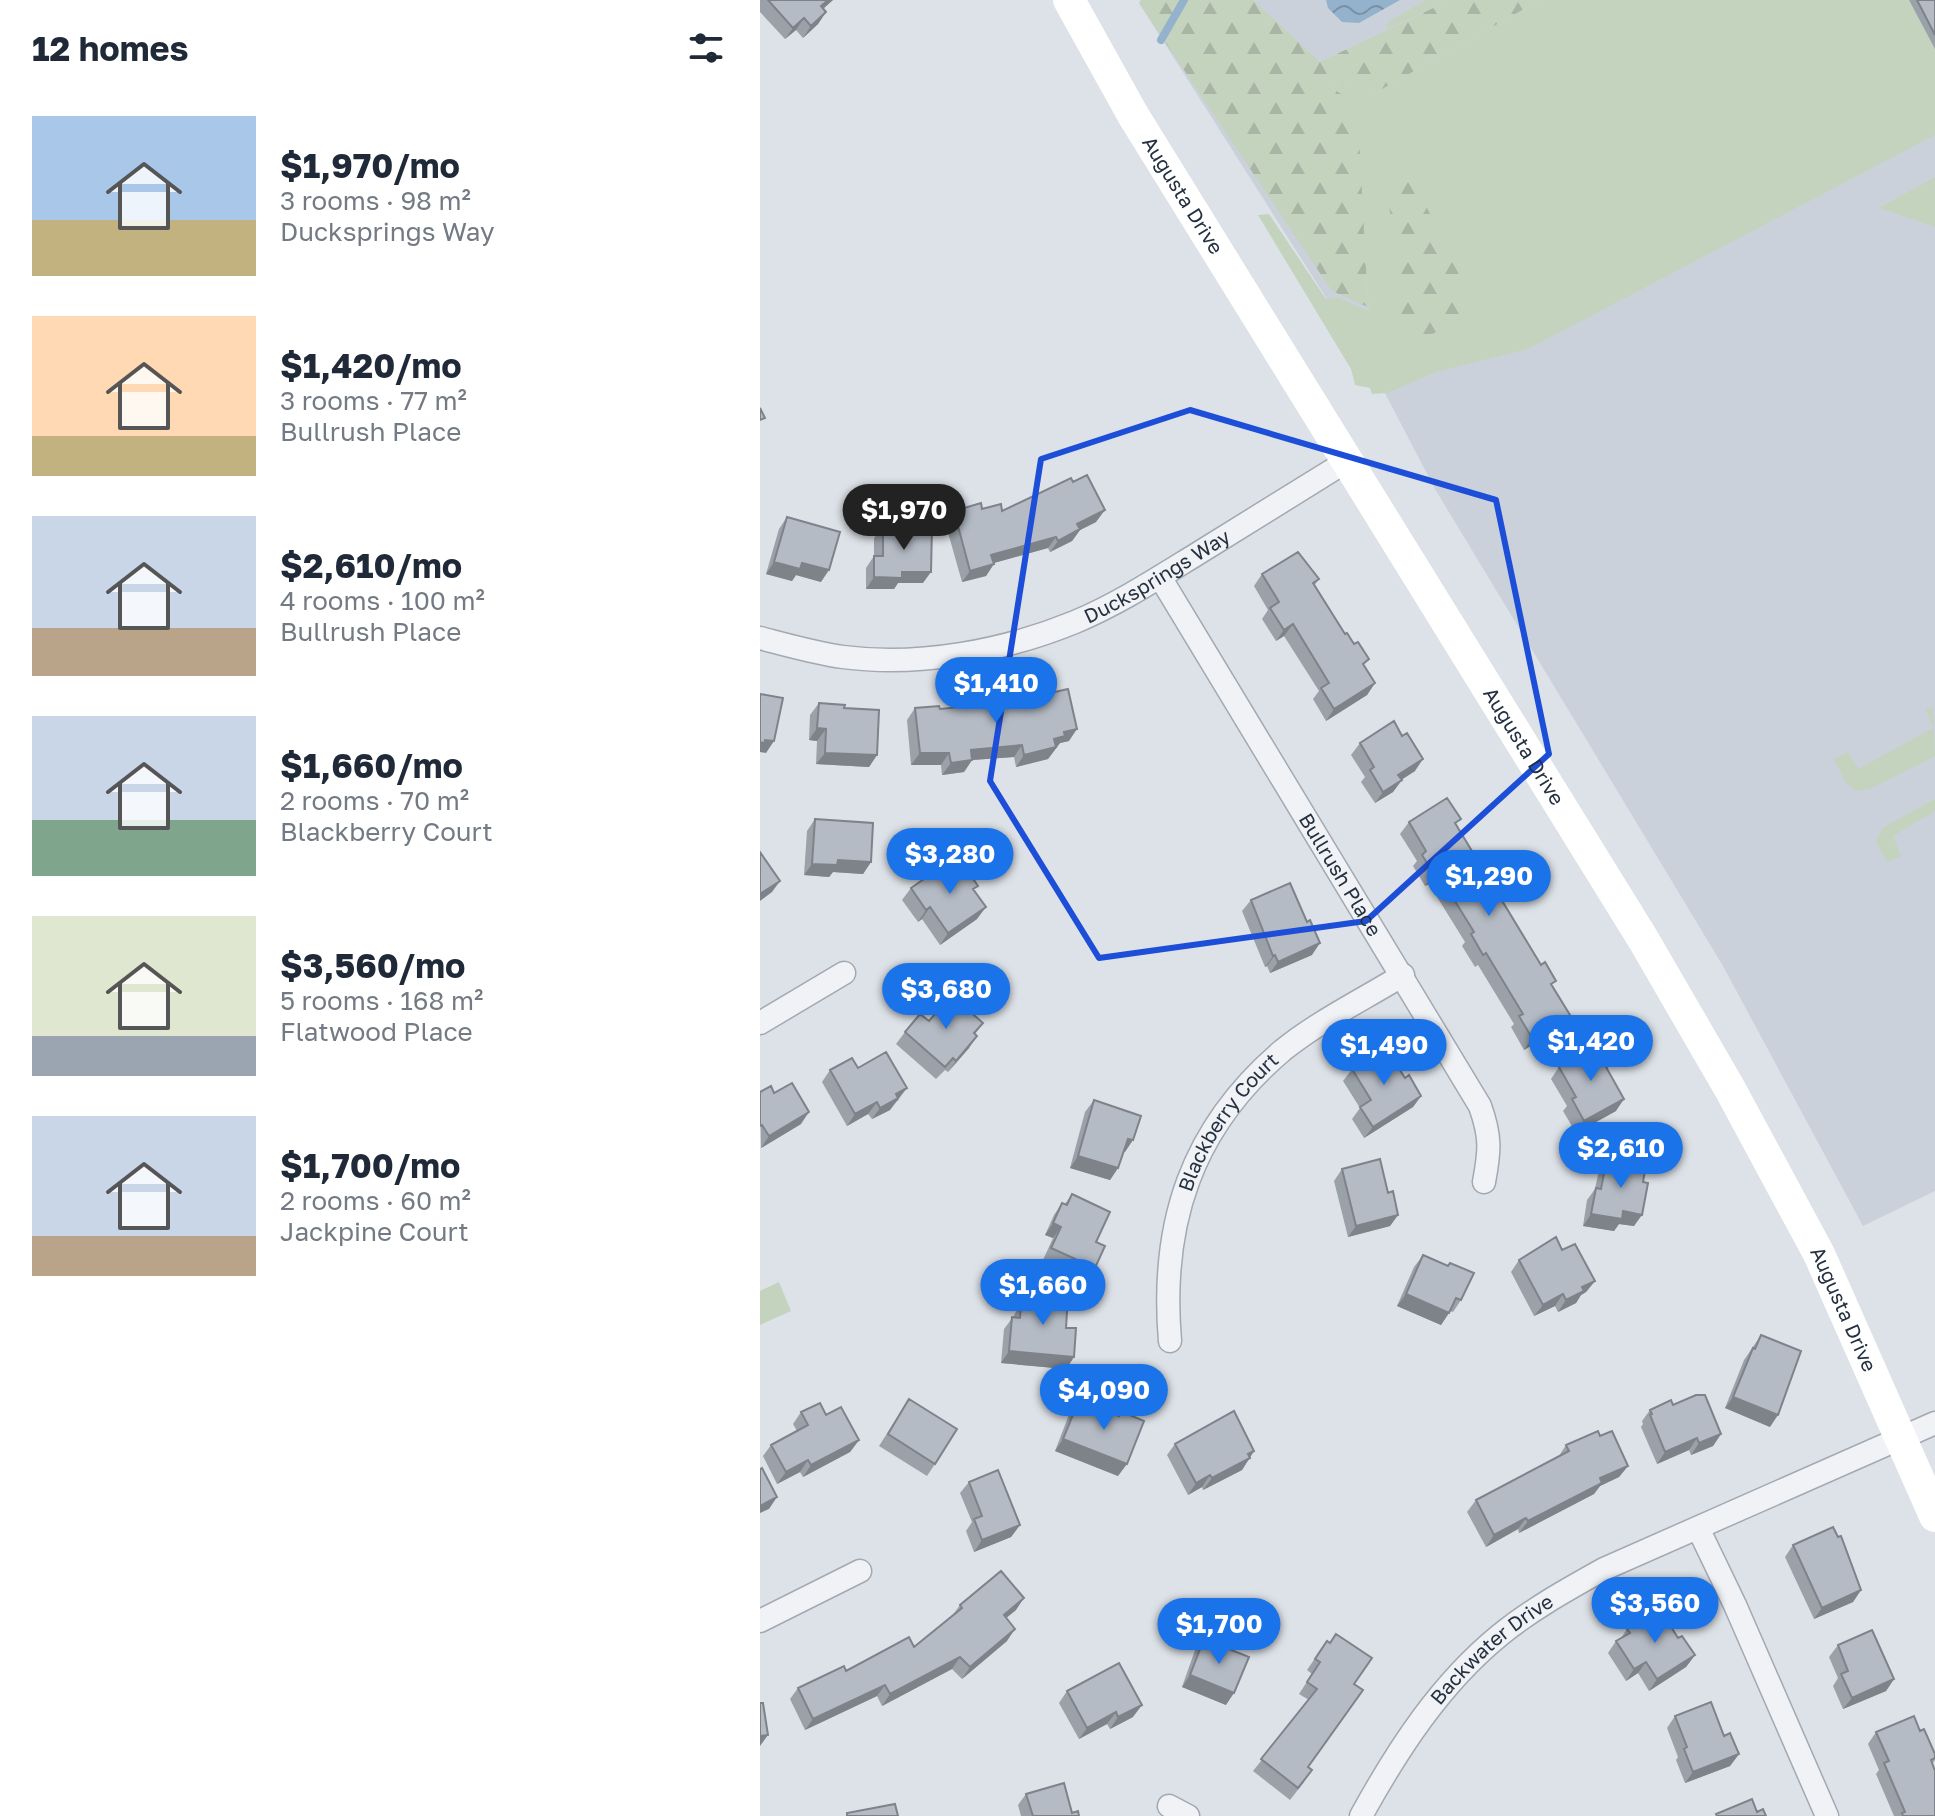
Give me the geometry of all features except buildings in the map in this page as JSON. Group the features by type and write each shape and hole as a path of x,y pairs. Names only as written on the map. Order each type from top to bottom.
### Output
{"street":[{"name":"Augusta Drive","path":"1069,0 1133,115 1643,939 1730,1089 1819,1254 1935,1516"},
{"name":"Ducksprings Way","path":"760,638 843,657 887,659 994,647 1077,621 1160,577 1347,461"},
{"name":"Bullrush Place","path":"1160,577 1480,1106 1489,1132 1490,1150 1484,1182"},
{"path":"760,1023 844,973"},
{"name":"Blackberry Court","path":"1170,1341 1167,1296 1173,1232 1184,1190 1202,1150 1224,1113 1252,1080 1284,1050 1403,975"},
{"name":"Backwater Drive","path":"1361,1816 1412,1730 1454,1680 1500,1635 1566,1590 1604,1569 1935,1423"},
{"path":"1698,1528 1741,1618 1827,1816"},
{"path":"760,1621 860,1571"}],"highlighted area":[{"path":"1190,410 1496,500 1549,754 1366,921 1099,958 990,781 1041,459"}],"shaded area":[{"path":"1141,0 1935,0 1935,1191 1863,1226 1723,966 1435,489 1377,378 1139,3"}],"green space":[{"path":"1141,0 1253,0 1320,62 1450,0 1540,0 1375,93 1353,79 1331,87 1354,103 1359,136 1368,307 1332,291 1139,3"},
{"path":"1426,0 1450,0 1386,29 1388,22"},
{"path":"1541,0 1909,0 1935,49 1935,135 1528,349 1436,372 1387,393 1372,394 1370,388 1355,385 1351,369 1258,215 1269,214 1326,299 1338,298 1369,311 1354,104 1330,88 1353,79 1375,93"},
{"path":"1400,157 1416,167 1426,206 1459,269 1458,291 1470,318 1420,339 1391,324 1400,270 1387,194"},
{"path":"1935,177 1935,227 1879,208"},
{"path":"1933,707 1935,756 1872,788 1857,791 1846,783 1834,759 1848,752 1858,769 1933,728 1926,710"},
{"path":"1935,799 1935,811 1893,836 1901,856 1887,862 1876,842 1882,828"},
{"path":"779,1282 791,1311 760,1325 760,1291"}],"water":[{"path":"1326,0 1400,0 1359,23 1342,22 1328,8"}],"waterway":[{"path":"1161,40 1184,0"}]}
